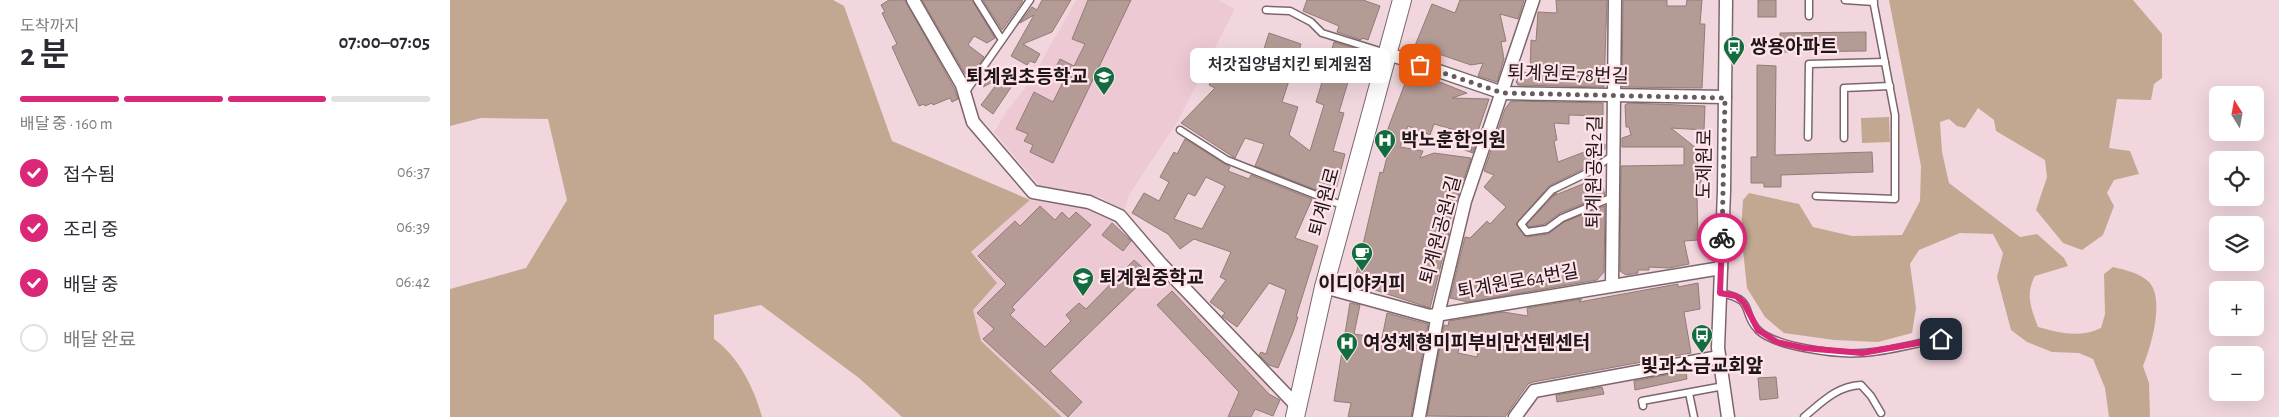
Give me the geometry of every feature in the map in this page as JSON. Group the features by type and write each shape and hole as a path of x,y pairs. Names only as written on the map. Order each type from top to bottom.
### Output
{"street":[{"path":"913,0 964,94 973,122 1033,192 1089,202 1120,216 1296,414"},
{"name":"퇴계원로","path":"1296,414 1324,287 1347,208 1386,53 1402,0"},
{"name":"퇴계원공원1길","path":"1419,417 1438,314 1466,201 1533,0"},
{"name":"퇴계원공원2길","path":"1612,284 1615,0"},
{"name":"도제원로","path":"1726,0 1719,357 1728,417"},
{"name":"퇴계원로78번길","path":"1386,53 1503,93 1725,98"},
{"name":"퇴계원로64번길","path":"1324,287 1430,316 1612,284 1721,268"},
{"path":"1515,417 1534,391 1719,357"}],"lane":[{"path":"977,0 1002,40"},
{"path":"964,94 1030,0"},
{"path":"1809,0 1809,16"},
{"path":"1816,196 1895,199 1895,115 1873,1 1845,0"},
{"path":"1266,10 1290,11 1312,22 1322,33 1386,53"},
{"path":"1808,137 1809,64 1885,62"},
{"path":"1844,138 1844,88 1890,86"},
{"path":"1180,130 1227,160 1347,208"},
{"path":"1613,155 1589,172 1552,190 1521,224 1527,232 1547,229 1562,218 1613,197"},
{"path":"1720,293 1736,296 1744,303 1758,330 1777,342 1804,348 1862,353 1941,339"},
{"path":"1643,406 1642,401 1724,386"},
{"path":"1804,417 1834,392 1848,386 1861,386 1871,396 1881,413"},
{"path":"1689,393 1694,417"}],"shaded area":[{"path":"450,0 833,0 844,6 892,141 1030,200 971,252 997,283 973,310 981,341 1062,417 902,417 859,378 761,305 714,315 714,339 723,346 738,364 755,395 762,417 450,417 450,289 526,268 567,200 548,119 481,118 450,126"},
{"name":"퇴계원초등학교","path":"1076,0 1218,0 1235,9 1178,121 1129,195 1124,211 1100,197 1043,190 994,132 1006,112 1031,80"},
{"path":"1889,0 2133,0 2162,34 2162,78 2154,84 2151,100 2117,99 2109,148 2130,151 2139,174 2114,180 2107,193 2114,206 2103,235 2082,250 2063,243 2036,210 2047,177 2045,160 1996,131 1994,120 1978,108 1965,128 1957,126 1949,119 1940,122 1942,152 1949,183 2020,237 2037,234 2064,258 2068,266 2035,276 2030,289 2030,301 2038,327 2062,333 2078,334 2101,328 2105,314 2104,274 2113,267 2137,274 2149,282 2154,290 2156,300 2153,336 2143,366 2149,383 2150,417 2109,417 2105,388 2093,359 2079,353 2052,352 2027,342 2011,330 1997,277 2003,253 1993,234 1960,233 1919,250 1910,264 1916,308 1912,333 1878,342 1834,340 1784,333 1765,317 1747,288 1741,231 1743,200 1749,193 1799,204 1813,227 1852,236 1902,235 1920,201 1921,166"},
{"path":"1889,117 1890,142 1862,143 1861,118"},
{"name":"퇴계원중학교","path":"1030,200 1100,211 1121,226 1136,242 1154,269 1272,386 1259,417 1062,417 981,341 973,310 971,253"}],"building":[{"path":"889,0 905,0 954,88 958,99 952,102 950,98 933,105 932,103 919,106 892,47 897,44 882,13 885,12 881,5"},
{"path":"922,0 972,0 995,38 987,43 974,36 968,45 984,57 977,67 965,74"},
{"path":"983,0 1021,0 1023,1 1002,30"},
{"path":"1042,0 1071,0 1052,32 1023,44 1040,54 1035,63 1030,61 1027,65 1011,56 1034,15 1020,23 1032,7 1037,10"},
{"path":"1088,0 1131,0 1053,163 1030,152 1033,145 1024,141 1028,134 1016,129 1034,92 1053,102 1063,82 1051,76 1060,59 1074,66 1085,44 1072,39"},
{"path":"1307,0 1363,0 1380,6 1368,40 1362,38 1361,40 1337,32 1339,26 1303,11"},
{"path":"1460,0 1524,0 1518,19 1500,14 1506,41 1501,42 1504,59 1497,82 1478,76 1483,63 1471,65 1433,52 1430,59 1412,53 1432,4 1455,13"},
{"path":"1556,0 1607,0 1604,87 1518,85 1516,82 1522,72 1530,73 1531,40 1536,41 1538,12 1557,13"},
{"path":"1623,0 1667,0 1667,6 1686,6 1687,0 1702,0 1700,24 1705,24 1702,88 1622,87"},
{"path":"1758,0 1776,0 1776,17 1758,17"},
{"path":"1866,32 1866,51 1780,52 1780,33"},
{"path":"1269,33 1301,44 1282,102 1298,107 1289,135 1310,151 1324,105 1316,102 1334,42 1358,49 1339,112 1344,113 1333,151 1345,154 1334,197 1255,166 1264,144 1245,138 1235,158 1181,123 1215,88 1209,85 1221,63 1236,72 1240,62 1258,68"},
{"path":"1757,65 1776,66 1775,155 1872,152 1873,172 1781,175 1781,187 1764,187 1764,183 1751,183 1751,157 1757,157"},
{"path":"997,66 1016,80 993,114 981,105 1002,77 983,87"},
{"path":"1410,70 1467,93 1452,98 1489,99 1471,151 1475,146 1473,153 1459,148 1465,133 1434,124 1430,135 1408,126 1400,147 1423,151 1420,158 1434,153 1471,158 1446,232 1449,233 1430,308 1369,288 1368,291 1353,287 1380,172 1383,173 1392,136 1386,134"},
{"path":"1511,101 1603,103 1603,116 1569,115 1569,124 1554,123 1557,140 1554,141 1558,162 1605,144 1605,149 1583,169 1549,186 1516,224 1526,237 1548,234 1564,222 1605,206 1604,272 1597,280 1468,302 1450,298 1465,237 1470,238 1487,221 1490,224 1506,207 1484,187 1494,175 1484,171 1505,109"},
{"path":"1628,103 1705,106 1704,130 1671,128 1696,148 1696,158 1699,159 1701,196 1697,196 1698,240 1684,241 1689,264 1669,268 1649,267 1649,270 1638,270 1638,273 1626,275 1620,271 1621,166 1684,165 1684,147 1622,147 1622,138 1631,135 1629,127 1626,127 1625,105"},
{"path":"1185,139 1230,167 1228,171 1249,179 1251,175 1312,199 1295,238 1318,246 1296,317 1298,317 1278,368 1269,365 1259,355 1261,352 1266,354 1286,290 1269,283 1237,327 1222,316 1225,313 1210,302 1226,280 1220,277 1231,252 1194,239 1180,249 1168,234 1132,213 1144,193 1159,201 1169,182 1160,177 1174,152 1177,154","holes":["1206,177 1225,186 1202,229 1174,219 1188,193 1195,196"]},
{"path":"1600,177 1605,195 1560,213 1545,224 1529,227 1527,224 1553,196"},
{"path":"1040,206 1055,220 1062,212 1069,219 1076,212 1091,225 1012,307 1015,310 1010,315 1045,347 1071,321 1066,315 1079,303 1086,309 1134,260 1150,274 1050,371 1082,402 1068,417 983,339 994,329 977,313 1006,284 978,256 1015,221 1020,226"},
{"path":"1112,223 1131,241 1123,251 1102,235"},
{"path":"1698,283 1700,309 1684,312 1691,353 1533,382 1528,384 1505,417 1427,416 1444,325 1448,326 1449,321 1503,312 1528,316 1527,308 1582,299 1579,302 1678,284 1678,287","holes":["1462,333 1481,336 1477,357 1458,353"]},
{"path":"1172,291 1269,394 1280,400 1273,416 1255,409 1251,417 1228,417 1239,392 1157,305"},
{"path":"1350,303 1360,305 1354,334 1382,338 1387,313 1428,324 1411,417 1348,417 1351,403 1334,401"},
{"path":"1686,371 1687,379 1635,390 1634,381"},
{"path":"1776,377 1778,398 1760,400 1758,378"},
{"path":"1602,387 1604,394 1557,402 1556,395"}],"way so far":[{"path":"1420,65 1503,93 1725,98 1722,238"}],"place":[{"name":"처갓집양념치킨 퇴계원점","path":"1420,65"},
{"name":"쌍용아파트","path":"1734,66"},
{"name":"퇴계원초등학교","path":"1104,96"},
{"name":"박노훈한의원","path":"1385,159"},
{"name":"이디야커피","path":"1362,272"},
{"name":"퇴계원중학교","path":"1083,297"},
{"name":"빛과소금교회앞","path":"1702,354"},
{"name":"여성체형미피부비만선텐센터","path":"1347,362"}],"route":[{"path":"1722,238 1720,293 1736,296 1744,303 1758,330 1777,342 1804,348 1862,353 1941,339"}]}
